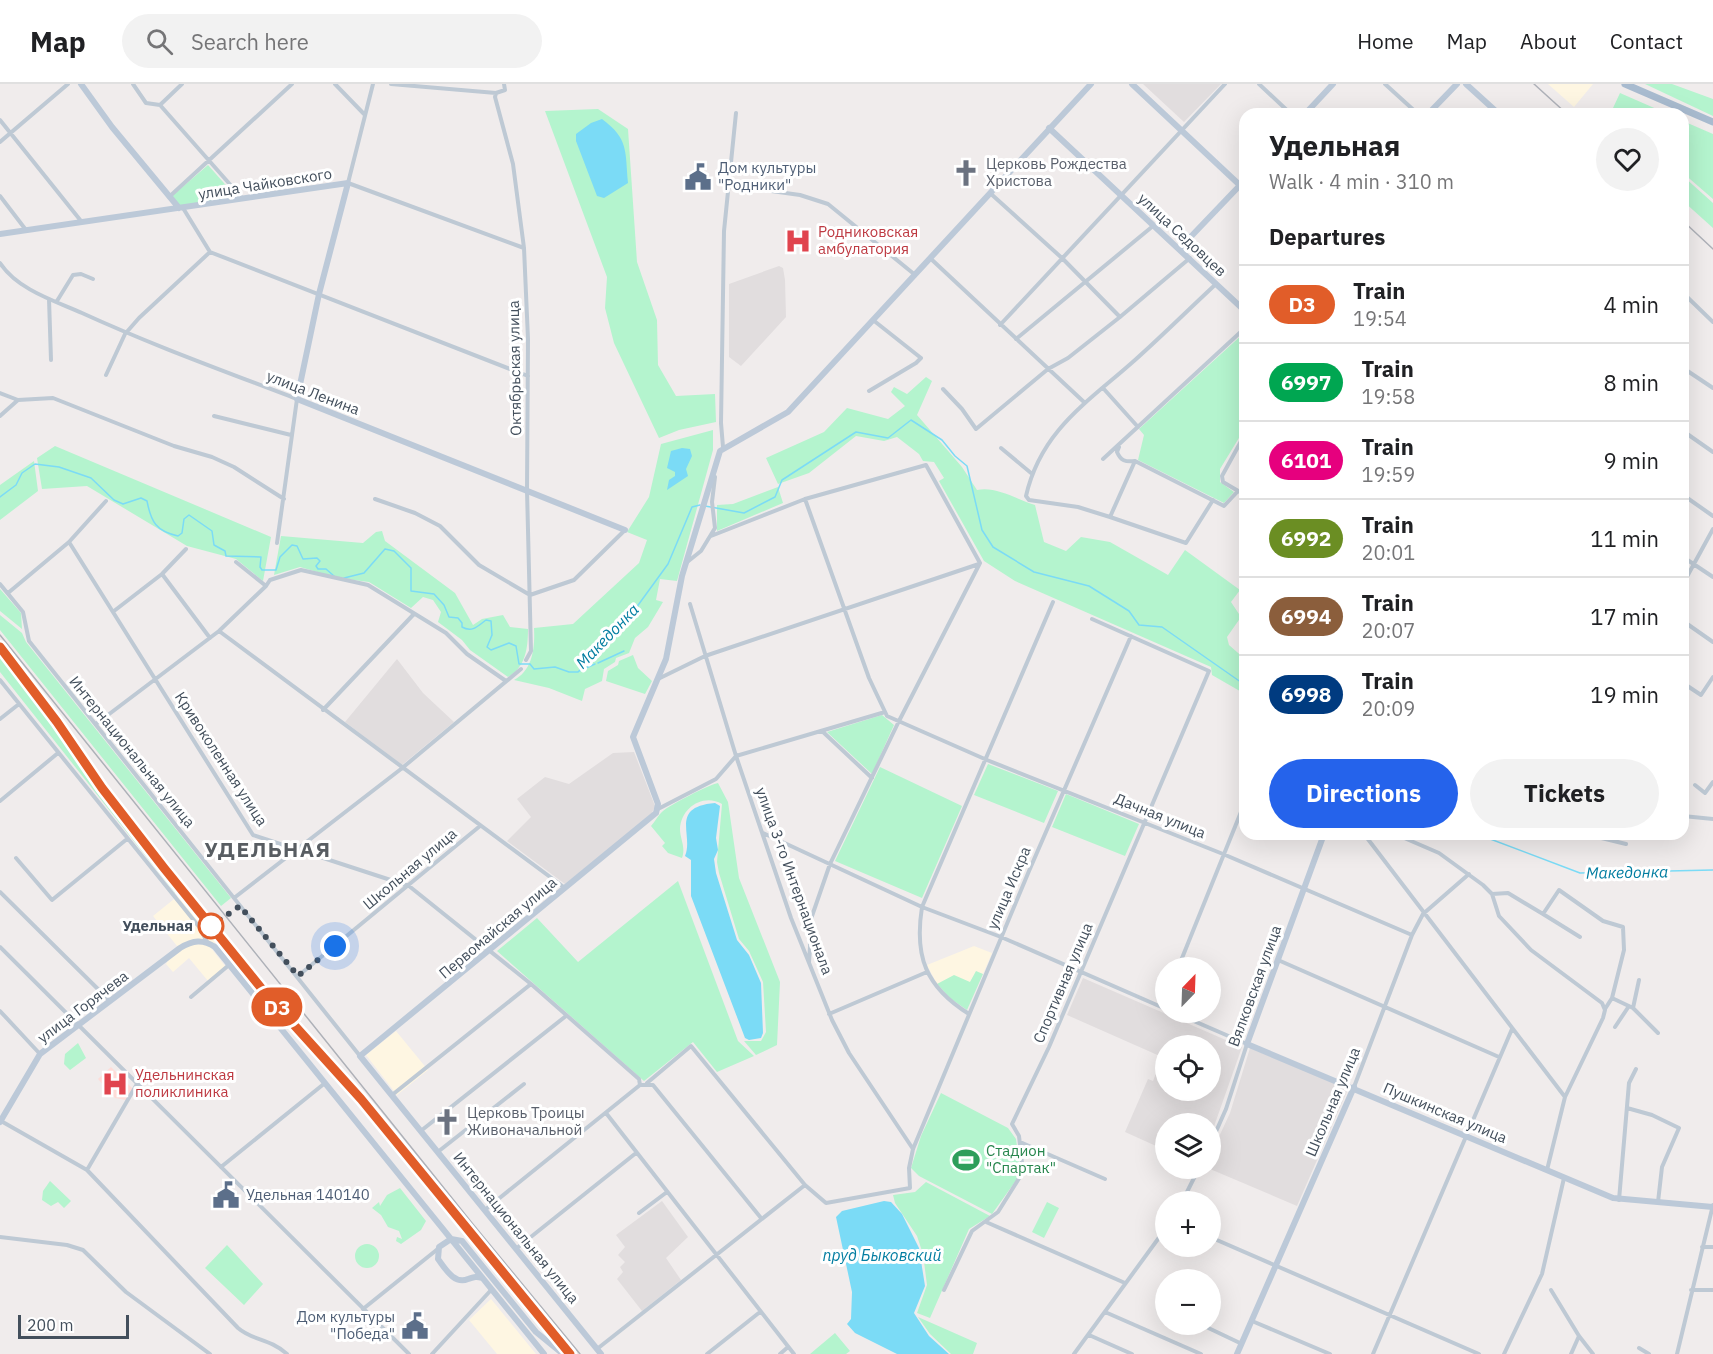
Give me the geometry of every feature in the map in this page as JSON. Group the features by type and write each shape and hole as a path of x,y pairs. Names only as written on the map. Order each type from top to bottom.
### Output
{"main road":[{"path":"81,84 169,197 181,208"},
{"path":"658,809 633,737 666,659 685,563 712,471 723,447 788,412 1090,84"},
{"path":"1132,84 1239,181"},
{"path":"1311,108 1333,84"},
{"path":"1434,108 1457,84"},
{"path":"1466,84 1492,108"},
{"path":"1625,84 1681,108"},
{"path":"1689,112 1713,122"},
{"name":"улица Седовцев","path":"1050,128 1239,304"},
{"path":"297,399 319,294 348,183"},
{"name":"улица Чайковского","path":"0,234 348,183"},
{"path":"1180,248 1239,189"},
{"name":"улица Ленина","path":"297,399 625,530"},
{"name":"Первомайская улица","path":"360,1056 652,817 658,809"},
{"name":"Вялковская улица","path":"1247,1044 1322,840"},
{"name":"улица Горячева","path":"1,1118 40,1054 185,945 195,941 207,942"},
{"path":"207,942 230,965 544,1354"},
{"name":"Пушкинская улица","path":"1247,1044 1619,1200 1713,1206"},
{"name":"Интернациональная улица","path":"360,1056 486,1209 599,1352"},
{"name":"Школьная улица","path":"1238,1354 1354,1087"},
{"path":"483,1278 459,1280 451,1275 437,1256 440,1247 451,1239 459,1239 465,1244 541,1338 563,1354"},
{"path":"470,1278 472,1265"}],"street":[{"path":"0,142 69,84"},
{"path":"133,84 146,103 160,105 243,200"},
{"path":"160,105 182,84"},
{"path":"169,197 292,84"},
{"path":"334,84 364,114"},
{"path":"348,183 373,84"},
{"path":"390,84 496,93 505,90 504,84"},
{"path":"438,88 442,84"},
{"path":"1000,325 1225,84"},
{"path":"1259,84 1285,108"},
{"path":"1385,84 1411,108"},
{"name":"Октябрьская улица","path":"496,93 495,97 513,164 524,248 531,651 526,660"},
{"path":"723,447 721,423 724,231 736,112"},
{"path":"0,120 82,222"},
{"name":"улица Чайковского","path":"348,183 524,248"},
{"path":"727,185 800,195 828,204 914,274"},
{"path":"989,192 1063,259 1120,317"},
{"path":"0,196 26,230"},
{"path":"181,208 210,252 528,376"},
{"path":"1016,339 1153,226"},
{"path":"106,375 125,334 138,318 210,252"},
{"path":"929,258 1084,403"},
{"path":"943,388 976,429 1048,369 1068,358 1120,317 1190,258"},
{"name":"улица Ленина","path":"1,267 27,287 49,299 125,334 297,399"},
{"path":"57,301 73,275 81,274 93,279"},
{"path":"1213,500 1186,543 1078,507 1029,500 1026,496 1031,473 1061,424 1216,283"},
{"path":"49,299 51,360"},
{"path":"1689,299 1713,321"},
{"path":"869,391 916,363 921,357 873,320"},
{"path":"1103,459 1239,334"},
{"path":"1689,372 1713,388"},
{"path":"1103,388 1138,427"},
{"path":"0,393 18,400 53,398 174,446 212,457 234,467 284,499"},
{"path":"277,543 297,399"},
{"path":"0,416 18,400"},
{"path":"214,416 291,435"},
{"path":"1689,435 1713,452"},
{"path":"1120,444 1117,452 1120,459 1126,462 1135,461 1224,506 1238,491 1223,482 1223,471 1239,444"},
{"path":"1001,448 1031,473"},
{"path":"1110,517 1135,461"},
{"path":"711,536 805,499 926,465 980,563"},
{"path":"685,563 701,551 715,528 712,502 715,477 712,471"},
{"path":"375,499 415,513 440,526 479,565 530,595 574,580 625,530"},
{"path":"658,809 696,790 707,781 716,779 736,756 885,712 869,678 805,499"},
{"path":"1689,499 1713,516"},
{"path":"8,593 69,543 106,501"},
{"path":"1689,573 1713,529"},
{"name":"Кривоколенная улица","path":"69,543 114,611 253,836 409,886 531,984 639,1079 640,1085"},
{"path":"114,611 162,574 186,549"},
{"path":"236,561 266,586"},
{"path":"1689,561 1713,577"},
{"path":"658,679 705,656 980,563"},
{"path":"809,962 812,916 830,864 899,721 980,563"},
{"path":"96,724 219,631 270,580 301,570 336,580 368,585 393,598 413,615 446,633 467,654 506,681"},
{"path":"162,574 210,638"},
{"name":"Интернациональная улица","path":"0,584 23,612 29,641 360,1056"},
{"path":"969,1014 948,1001 934,986 927,972 920,944 922,906 987,760 1053,602"},
{"name":"улица 3-го Интернационала","path":"690,604 736,756 829,1014 838,1035 913,1149"},
{"path":"323,710 413,615"},
{"path":"1092,619 1131,636"},
{"path":"1689,625 1713,642"},
{"path":"219,631 566,888"},
{"name":"Спортивная улица","path":"944,1290 972,1231 998,1212 1019,1182 1023,1172 1020,1142 1012,1124 1081,972 1209,671 1131,636"},
{"name":"улица Искра","path":"806,1185 826,1203 910,1188 909,1168 913,1149 1001,937 1131,636"},
{"path":"234,898 298,851 506,681 517,675 521,669"},
{"path":"1689,686 1701,695 1713,677"},
{"path":"0,680 200,928 207,942"},
{"path":"0,719 19,704"},
{"name":"Дачная улица","path":"885,712 887,716 987,760 1223,854 1412,935"},
{"path":"822,731 872,778"},
{"path":"0,801 58,753"},
{"path":"1695,785 1705,794 1713,782"},
{"path":"1182,957 1239,816"},
{"path":"1689,817 1713,819"},
{"name":"Школьная улица","path":"298,976 480,826"},
{"path":"763,833 922,906 1001,937 1155,1005"},
{"path":"16,858 52,900 127,839"},
{"path":"1368,840 1565,1097"},
{"path":"1409,840 1439,853 1469,874 1492,894 1499,916 1531,950 1602,1003 1605,1010"},
{"path":"1610,840 1626,844"},
{"name":"Школьная улица","path":"1354,1087 1412,935 1423,914 1469,874"},
{"path":"1543,914 1558,890 1603,921 1623,927 1624,950 1612,998 1565,1097 1546,1170"},
{"path":"0,892 110,1001"},
{"path":"1492,894 1508,893 1580,937"},
{"path":"0,947 409,1354"},
{"path":"1277,960 1499,1057"},
{"path":"191,997 230,965"},
{"path":"829,1014 927,972"},
{"path":"1616,1027 1631,1007 1639,980"},
{"path":"392,1095 531,984"},
{"path":"1612,998 1631,1007 1658,1033"},
{"path":"0,1011 40,1054"},
{"path":"422,1130 566,1016"},
{"name":"Пушкинская улица","path":"1198,1023 1247,1044"},
{"path":"1373,1354 1512,1029"},
{"name":"Вялковская улица","path":"1221,1120 1247,1044"},
{"path":"486,1209 691,1046 806,1185 715,1254 599,1352"},
{"path":"1619,1200 1629,1083 1636,1069"},
{"path":"221,1167 325,1082"},
{"path":"647,1083 653,1085 761,1218"},
{"path":"87,1170 137,1084"},
{"path":"439,1151 524,1084"},
{"path":"1627,1108 1652,1115 1679,1128 1662,1167 1658,1203"},
{"path":"606,1113 794,1354"},
{"path":"1,1118 87,1170 238,1328 250,1336 263,1338 287,1354"},
{"path":"1020,1142 1105,1179"},
{"path":"517,1248 636,1153"},
{"path":"1504,1354 1542,1274 1564,1178"},
{"path":"639,1213 667,1192"},
{"path":"1677,1354 1713,1206"},
{"path":"986,1222 1125,1283"},
{"path":"0,1237 67,1245 83,1250 126,1292 210,1354"},
{"path":"1221,1242 1479,1354"},
{"path":"1074,1354 1155,1243"},
{"path":"362,1309 440,1247"},
{"path":"1702,1247 1713,1247"},
{"path":"432,1354 492,1289"},
{"path":"1551,1290 1579,1336 1593,1354"},
{"path":"1691,1290 1713,1290"},
{"path":"706,1354 760,1312"},
{"path":"1105,1312 1201,1354"},
{"path":"1252,1321 1330,1354"},
{"path":"1088,1334 1132,1354"},
{"path":"1221,1334 1242,1344"},
{"path":"1571,1354 1579,1336"},
{"path":"780,1354 788,1347"},
{"path":"1639,1348 1649,1354"}],"shaded area":[{"path":"1143,84 1221,84 1184,122"},
{"path":"1548,84 1593,84 1574,107"},
{"path":"779,266 783,268 785,280 786,317 741,366 729,357 729,284"},
{"path":"397,659 423,693 454,722 402,765 345,722"},
{"path":"634,752 655,806 651,815 565,884 507,841 531,817 517,799 545,777 569,784 613,753"},
{"path":"179,895 216,941 211,948 225,966 208,981 189,958 173,972 166,964 177,946 153,916"},
{"path":"974,946 992,953 983,974 976,972 970,982 937,984 927,965"},
{"path":"1083,978 1155,1009 1155,1023 1187,1023 1214,1035 1155,1035 1155,1054 1067,1015"},
{"path":"396,1031 428,1070 397,1095 366,1055"},
{"path":"1221,1038 1242,1047 1219,1113 1155,1113 1155,1146 1125,1132 1148,1079 1153,1081 1155,1076 1155,1101 1221,1101"},
{"path":"1250,1048 1348,1089 1297,1206 1221,1174 1221,1132 1230,1113"},
{"name":"Удельнинская поликлиника","path":"111,1067 133,1089 126,1100 115,1098 98,1079"},
{"path":"662,1201 688,1237 666,1258 681,1280 642,1311 617,1279 623,1272 620,1267 625,1262 618,1255 625,1247 616,1235"},
{"path":"491,1299 536,1354 497,1354 469,1320"}],"green space":[{"path":"1645,84 1672,84 1713,99 1713,116"},
{"path":"1620,93 1654,108 1613,108"},
{"path":"598,109 628,129 637,262 657,320 658,365 676,396 715,394 716,422 679,430 659,438 614,343 605,308 607,277 545,111"},
{"path":"1689,124 1713,134 1713,199 1689,178"},
{"path":"208,165 238,199 180,206 172,196"},
{"path":"1689,181 1713,203 1713,228 1689,206"},
{"path":"1239,337 1239,438 1220,469 1220,482 1234,492 1224,503 1138,460 1144,435 1139,429"},
{"path":"926,377 932,381 917,415 962,467 977,490 999,491 1035,505 1044,542 1066,551 1081,537 1110,542 1168,575 1185,550 1239,589 1231,602 1239,614 1239,620 1227,637 1229,645 1239,654 1239,691 1212,675 1211,667 1015,581 984,561 939,481 944,478 934,462 923,461 919,454 897,437 884,441 856,436 809,473 778,484 766,458 824,432 847,408 888,419 905,406 891,392 894,387 907,394"},
{"path":"713,430 713,450 677,581 660,579 656,600 663,602 648,627 635,638 629,653 616,658 615,662 604,669 602,681 585,689 582,701 549,688 514,680 525,670 532,657 534,628 573,624 639,563 647,540 627,532 649,497 661,444"},
{"path":"55,446 271,537 263,581 236,559 187,546 87,486 42,489 37,458"},
{"path":"34,461 38,491 0,520 0,485"},
{"path":"778,487 783,503 717,531 717,505 733,504"},
{"path":"382,531 385,541 455,593 473,625 482,619 503,615 510,627 528,629 525,656 514,673 508,677 470,650 462,640 438,622 441,612 433,600 423,597 411,608 369,582 338,578 300,567 274,575 281,536 363,543 376,532"},
{"path":"0,589 21,613 22,629 0,611"},
{"path":"0,615 22,633 26,642 231,898 221,906 0,630"},
{"path":"0,654 39,702 76,757 178,891 175,893 0,672"},
{"path":"633,655 638,668 652,681 645,694 606,681 608,671 618,665 619,661"},
{"path":"882,715 894,725 872,774 827,732"},
{"path":"988,764 1058,791 1044,823 974,795"},
{"path":"880,767 962,806 922,898 835,861"},
{"path":"718,783 728,802 739,878 780,982 777,1045 756,1055 744,1041 761,1041 766,1032 763,982 749,951 739,939 719,873 717,862 722,804 708,800 701,801 684,814 680,829 682,858 668,853 662,846 665,843 651,826 667,808"},
{"path":"1066,794 1139,824 1125,856 1052,827"},
{"path":"678,881 738,1041 754,1056 717,1072 693,1042 644,1081 497,951 537,918 578,962"},
{"path":"976,971 983,974 967,1010 951,999 937,984 954,975 970,982"},
{"path":"78,1043 86,1058 70,1070 64,1064 65,1054"},
{"name":"Стадион \"Спартак\"","path":"941,1093 1008,1128 1016,1139 1020,1167 1017,1179 992,1214 919,1176 911,1168 921,1136"},
{"path":"50,1181 71,1201 64,1208 58,1202 51,1206 42,1200 43,1191"},
{"path":"926,1182 990,1216 969,1229 930,1318 917,1313 927,1285 923,1254 917,1236 895,1203 893,1195 915,1192"},
{"path":"400,1188 426,1221 421,1230 401,1244 396,1241 397,1237 402,1239 399,1231 388,1227 381,1215 372,1208 379,1202 380,1206 387,1195"},
{"path":"1047,1202 1059,1208 1044,1238 1032,1232"},
{"path":"367,1244 375,1248 379,1256 375,1264 367,1268 359,1264 355,1256 359,1248"},
{"path":"227,1245 263,1284 244,1305 205,1268"},
{"path":"918,1317 977,1343 973,1354 951,1354 930,1334"},
{"path":"835,1333 850,1351 846,1354 810,1354"}],"water":[{"path":"602,119 617,133 624,147 628,183 604,198 597,196 576,141 576,134 591,123"},
{"path":"682,448 690,449 692,456 686,469 688,476 667,490 669,480 675,476 675,472 667,468 671,451"},
{"path":"715,803 720,806 716,838 718,850 714,859 716,873 737,940 749,955 761,983 763,1033 761,1038 749,1040 745,1038 691,896 691,860 685,856 686,823 692,810"},
{"name":"пруд Быковский","path":"884,1201 891,1202 902,1214 919,1248 925,1286 914,1313 929,1336 949,1354 897,1354 855,1333 847,1324 851,1319 852,1292 836,1217 842,1211"}],"waterway":[{"name":"Македонка","path":"705,506 744,513 775,497 782,480 856,432 888,438 911,420 942,440 967,466 982,530 993,547 1034,572 1089,586 1129,611 1139,625 1162,627 1239,681"},
{"name":"Македонка","path":"0,497 16,485 22,473 35,464 59,467 91,478 114,500 123,504 141,498 147,501 153,520 160,528 171,534 178,536 182,533 184,519 189,515 212,531 214,545 225,551 226,556 261,557 262,570 276,570 280,557 292,545 297,546 303,559 317,558 320,561 316,566 318,569 326,569 334,576"},
{"name":"Македонка","path":"344,578 364,573 385,549 394,551 411,568 411,591 434,594 444,605 449,617 458,618 462,627 466,629 475,628 486,620 491,621 492,635 487,647 491,650 509,643 516,646 519,664 530,664 534,669 555,667 569,672 578,672 600,648 618,621 636,608 668,564 692,507 700,505"},
{"path":"598,663 624,651"},
{"name":"Македонка","path":"579,671 595,664"},
{"name":"Македонка","path":"1493,840 1580,873 1713,870"}],"railway":[{"path":"1534,84 1560,108"},
{"path":"1689,227 1713,249"},
{"path":"0,635 472,1223 580,1354"},
{"path":"34,692 102,788 164,868 281,1012 357,1094"}],"train":[{"name":"D3","path":"0,647 57,722 122,816 266,994 361,1099 570,1354"}],"place":[{"name":"Церковь Рождества Христова","path":"966,173"},
{"name":"Дом культуры \"Родники\"","path":"698,177"},
{"name":"Родниковская амбулатория","path":"798,241"},
{"name":"Удельная","path":"211,926"},
{"name":"Удельнинская поликлиника","path":"115,1084"},
{"name":"Церковь Троицы Живоначальной","path":"447,1122"},
{"name":"Стадион \"Спартак\"","path":"966,1160"},
{"name":"Удельная 140140","path":"226,1195"},
{"name":"Дом культуры \"Победа\"","path":"415,1326"}],"district":[{"name":"УДЕЛЬНАЯ","path":"268,850"}],"route":[{"path":"211,926 240,906 298,976 335,946"}]}
